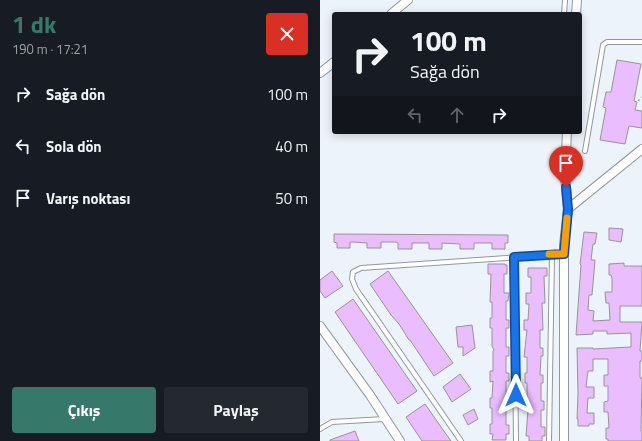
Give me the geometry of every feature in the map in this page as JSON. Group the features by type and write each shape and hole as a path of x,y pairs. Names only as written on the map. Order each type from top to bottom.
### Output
{"street":[{"path":"393,12 408,0"},
{"path":"576,12 577,0"},
{"path":"320,73 332,64"},
{"path":"564,441 564,254 568,209 565,176 567,134"},
{"path":"568,209 642,149"},
{"path":"320,326 370,395 400,441"}],"lane":[{"path":"564,12 565,0"},
{"path":"585,151 603,45 607,42 642,42"},
{"path":"549,441 552,254"},
{"path":"461,441 356,289 352,279 353,272 361,268 564,254"},
{"path":"514,257 516,441"},
{"path":"320,429 332,422 386,419"}],"path":[{"path":"638,101 642,97"}],"building":[{"path":"617,60 641,64 634,101 637,102 635,110 642,111 642,128 629,126 625,144 600,140 606,108 603,107 606,92 611,92"},
{"path":"609,228 623,229 621,242 609,240"},
{"path":"584,232 597,233 595,244 593,244 591,260 595,260 592,295 589,295 588,310 594,311 593,321 610,320 609,303 606,303 605,292 612,292 612,278 611,275 609,275 609,264 624,263 624,266 642,266 642,306 620,306 620,322 642,322 640,351 642,351 642,361 640,361 640,378 642,378 642,441 608,441 608,439 606,439 606,428 609,428 608,412 604,412 604,402 608,401 608,386 604,386 604,375 608,375 608,359 593,359 593,371 588,371 586,387 594,387 594,398 588,398 587,413 594,413 594,424 589,424 589,426 578,426 577,348 593,349 631,347 631,333 607,334 607,331 593,331 593,334 576,335 580,264"},
{"path":"334,234 508,235 508,243 505,243 505,249 492,249 492,243 474,243 474,249 460,249 460,244 442,243 442,249 429,249 429,243 412,243 412,249 398,249 398,243 396,242 381,242 381,248 367,248 367,243 350,242 350,248 337,248 337,243 334,242"},
{"path":"488,264 507,265 507,274 504,274 504,293 509,293 508,301 506,301 506,320 509,320 509,328 506,328 506,347 509,347 509,356 506,356 506,373 509,373 509,381 506,381 506,399 509,399 509,408 506,408 506,425 509,425 509,434 506,434 506,440 492,440 493,434 490,434 490,424 492,424 492,408 490,408 490,398 492,398 493,381 490,382 490,371 493,371 494,350 492,346 492,328 490,328 490,318 492,318 492,302 490,302 491,274 488,274"},
{"path":"528,268 547,268 547,276 544,276 545,303 542,303 543,330 540,330 540,348 543,348 540,375 543,375 543,383 541,383 541,401 544,401 544,410 541,410 541,427 545,427 545,436 542,436 542,441 529,441 529,436 526,436 528,410 525,410 527,383 525,383 525,373 527,373 527,357 524,357 527,330 524,330 524,320 528,320 529,304 526,304 526,293 531,293 531,277 528,277"},
{"path":"332,271 343,286 325,298 320,291 320,280"},
{"path":"388,271 453,363 434,376 370,284"},
{"path":"353,299 417,391 398,404 335,312"},
{"path":"472,325 475,348 463,356 463,347 458,347 456,327"},
{"path":"460,374 471,389 452,402 443,387"},
{"path":"425,404 451,441 422,441 406,417"},
{"path":"474,409 478,419 468,425 463,415"},
{"path":"355,431 359,441 330,441 330,440"}],"slow traffic":[{"path":"549,254 564,254 567,218"}],"route":[{"path":"516,395 514,257 564,254 568,209 566,187"}]}
